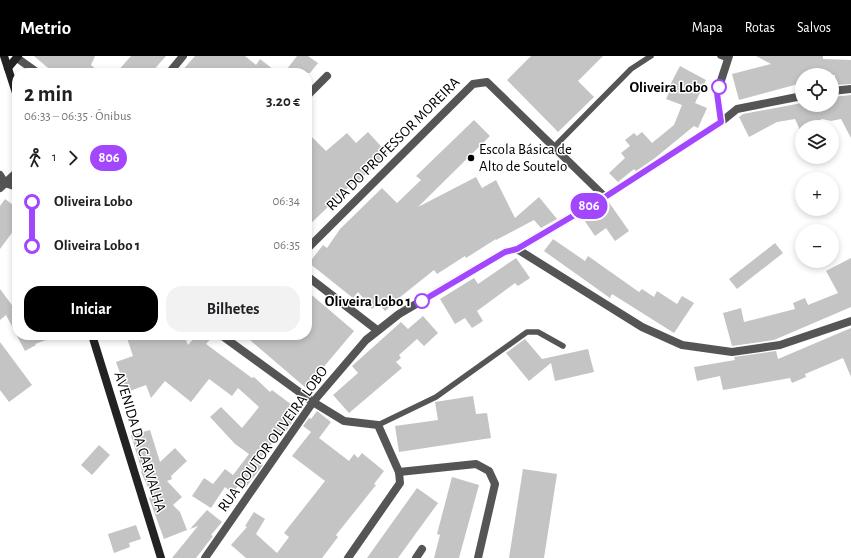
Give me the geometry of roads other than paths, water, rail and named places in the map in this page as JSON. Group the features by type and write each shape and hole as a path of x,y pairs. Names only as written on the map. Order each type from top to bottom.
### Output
{"street":[{"path":"4,56 12,80"},
{"path":"173,68 183,56"},
{"path":"8,68 18,57 32,68"},
{"path":"721,122 717,93 726,57"},
{"path":"312,91 327,76"},
{"name":"RUA DO PROFESSOR MOREIRA","path":"312,244 473,84 487,82 605,197"},
{"path":"839,90 851,89"},
{"name":"RUA DOUTOR OLIVEIRA LOBO","path":"205,558 313,402 366,340 377,330 399,314 505,252 517,249 605,197 721,122 737,109 795,97"},
{"path":"0,175 3,185 12,177"},
{"path":"517,249 642,327 682,345 732,352 780,346 851,321"},
{"path":"312,280 377,330"},
{"name":"AVENIDA DA CARVALHA","path":"94,340 161,558"},
{"path":"228,340 313,402 344,421 378,425 399,472 400,483 348,558"},
{"path":"399,472 476,464 489,471 495,484 478,558"},
{"path":"416,558 422,549"}],"lane":[{"path":"554,147 632,69 651,56"},
{"path":"378,425 436,397 527,332 538,332 563,346"}],"place":[{"name":"Oliveira Lobo","path":"719,87"},
{"name":"Escola Básica de Alto de Soutelo","path":"471,158"},
{"name":"Oliveira Lobo 1","path":"422,301"}]}
